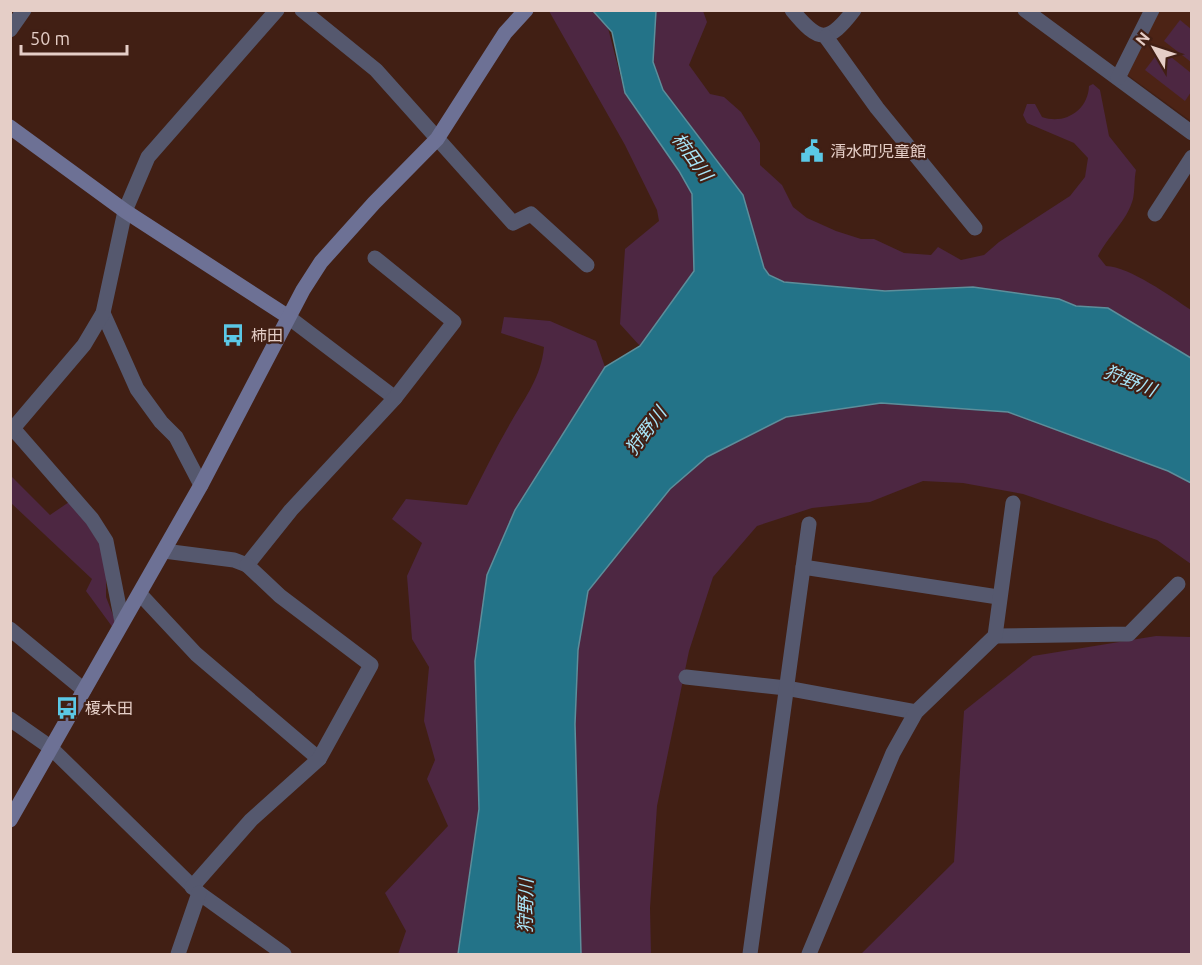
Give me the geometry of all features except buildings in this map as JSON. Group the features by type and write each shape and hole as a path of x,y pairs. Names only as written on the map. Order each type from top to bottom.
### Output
{"street":[{"path":"10,30 24,10"},
{"path":"122,622 106,541 92,519 12,429 84,345 103,313 125,211 148,157 278,10"},
{"path":"302,10 376,70 513,223 531,214 587,265"},
{"path":"10,820 164,552 201,485 287,316 321,262 374,203 437,139 505,33 526,10"},
{"path":"792,10 815,35 826,37 839,29 854,10"},
{"path":"1025,10 1191,133"},
{"path":"1118,78 1152,10"},
{"path":"826,37 877,108 975,228"},
{"path":"10,128 125,211 287,316 395,398"},
{"path":"1155,214 1191,157"},
{"path":"247,565 291,510 395,398 454,322 375,258"},
{"path":"103,313 137,389 161,422 176,436 201,485"},
{"path":"808,954 893,753 916,712 995,636 998,597 1013,503"},
{"path":"750,954 809,524"},
{"path":"164,552 234,560 247,565 280,596 371,665 320,759 251,820 196,890 178,954"},
{"path":"803,567 998,597"},
{"path":"995,636 1129,634 1178,584"},
{"path":"140,594 196,654 320,759"},
{"path":"10,629 84,690"},
{"path":"686,677 786,688 916,712"},
{"path":"10,719 50,747 196,890 284,954"}],"shaded area":[{"path":"549,11 592,11 608,28 625,94 679,171 692,194 694,271 640,346 620,324 625,249 659,221 657,210 625,145"},
{"path":"656,11 703,11 707,22 689,65 710,94 724,97 741,112 760,143 760,165 782,185 793,207 807,218 836,231 861,239 874,239 904,253 931,255 938,247 961,260 984,255 999,242 1070,196 1085,177 1088,158 1074,143 1027,123 1023,115 1027,104 1035,104 1042,117 1050,119 1073,114 1084,103 1089,86 1093,84 1100,90 1109,136 1136,170 1134,196 1130,207 1098,256 1106,266 1138,277 1191,310 1191,358 1107,308 1076,306 1059,299 973,287 885,291 784,282 769,275 764,268 743,195 663,90 653,62"},
{"path":"1158,11 1191,11 1191,121 1125,73"},
{"path":"1180,20 1191,29 1191,62 1164,41"},
{"path":"1161,49 1191,73 1191,92 1185,101 1145,70"},
{"path":"504,317 550,321 596,341 605,367 515,510 487,575 475,661 479,809 458,954 398,954 406,931 385,893 448,826 427,779 435,760 424,721 429,667 412,639 407,576 422,543 392,519 406,499 467,505 499,442 532,386 542,358 544,347 501,333"},
{"path":"881,403 1008,412 1168,471 1191,483 1191,564 1157,540 1023,494 963,483 923,481 870,502 812,508 757,526 713,577 689,651 657,806 650,908 651,954 581,954 575,724 578,650 588,591 670,489 707,457 786,417"},
{"path":"10,475 50,515 72,500 106,555 106,597 120,633 119,636 86,591 92,579 11,503"},
{"path":"1156,636 1191,637 1191,954 861,954 954,862 964,711 1033,656"}],"water":[{"path":"593,11 656,11 653,62 663,90 743,195 764,268 769,275 784,282 885,291 973,287 1059,299 1076,306 1108,308 1191,358 1191,483 1168,471 1008,412 881,403 786,417 707,457 670,489 588,591 578,650 575,724 581,954 458,954 479,809 475,661 487,575 515,510 605,367 640,346 694,271 692,194 679,171 625,93 612,32"}],"place":[{"name":"清水町児童館","path":"812,151"},
{"name":"柿田","path":"233,335"},
{"name":"榎木田","path":"67,708"}],"water label":[{"name":"柿田川","path":"692,157"},
{"name":"狩野川","path":"1130,381"},
{"name":"狩野川","path":"646,431"},
{"name":"狩野川","path":"526,906"}]}
